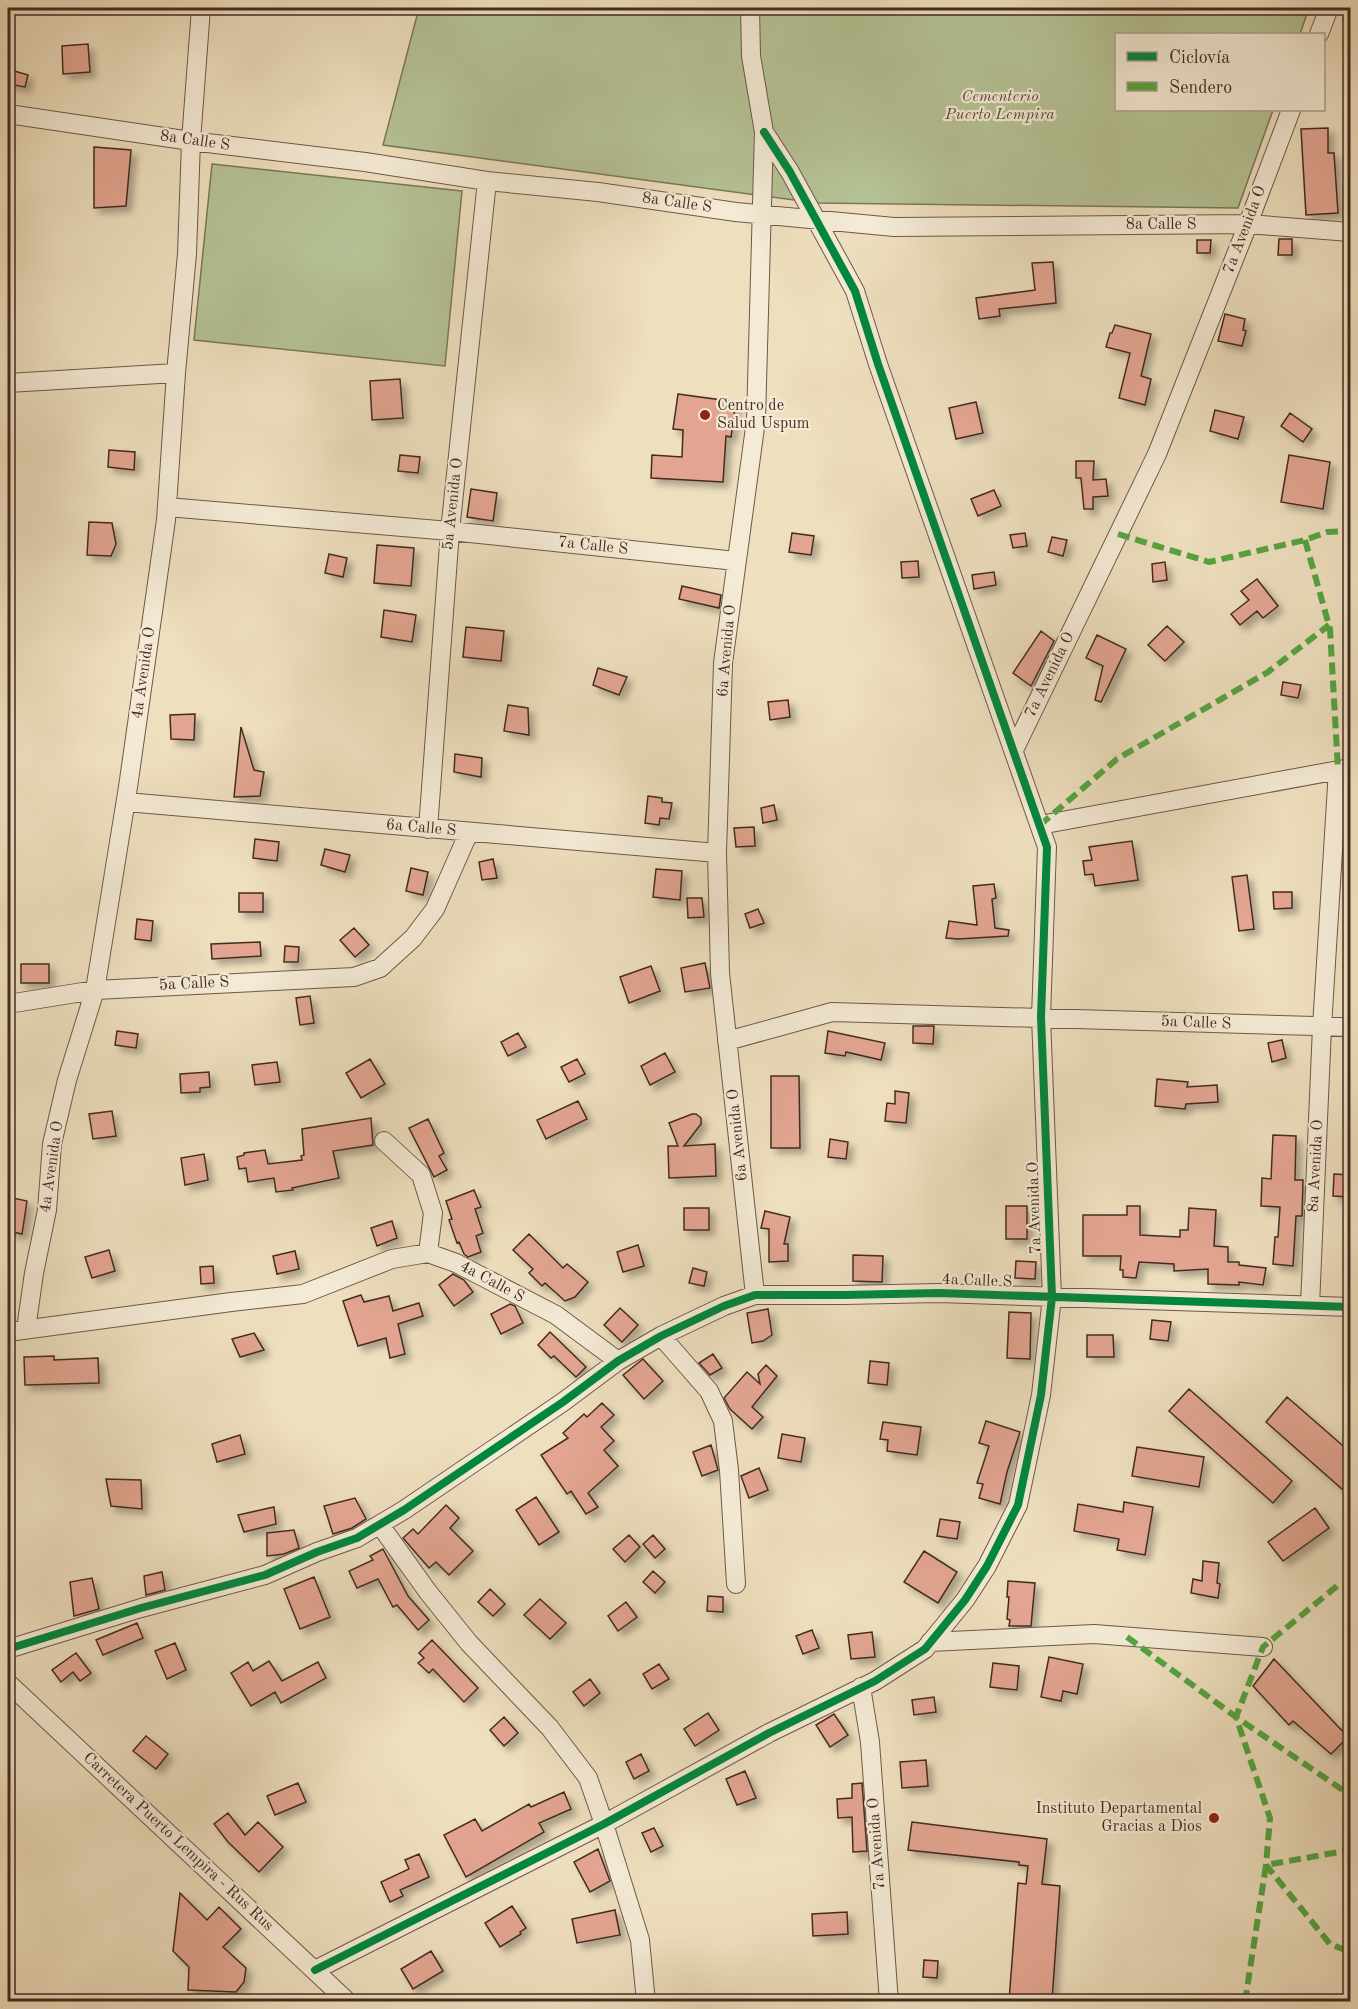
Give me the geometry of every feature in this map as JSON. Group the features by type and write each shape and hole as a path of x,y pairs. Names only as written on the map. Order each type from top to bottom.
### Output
{"street":[{"name":"4a Avenida O","path":"27,1329 34,1273 47,1210 52,1144 67,1080 95,990 126,802 167,507 187,254 190,141 201,8"},
{"name":"6a Avenida O","path":"750,8 751,56 764,132 756,420 723,663 717,853 720,973 756,1295"},
{"path":"1319,33 1329,8"},
{"name":"7a Avenida O","path":"315,1970 604,1824 768,1733 861,1687 925,1649 965,1600 987,1566 1018,1505 1041,1395 1052,1297 1041,1017 1047,847 1014,750 1157,454 1291,111"},
{"name":"8a Calle S","path":"8,114 190,141 365,162 487,181 894,227 1248,224 1350,231"},
{"path":"764,132 782,159 855,291 882,375 1014,750"},
{"name":"5a Avenida O","path":"428,828 450,531 487,181"},
{"path":"8,383 176,373"},
{"name":"7a Calle S","path":"167,507 450,531 736,561"},
{"path":"1040,825 1344,769"},
{"name":"8a Avenida O","path":"1310,1306 1322,1027 1344,769"},
{"name":"6a Calle S","path":"126,802 717,853"},
{"name":"5a Calle S","path":"8,1004 95,990 354,977 380,968 413,938 435,909 469,832"},
{"name":"5a Calle S","path":"727,1041 832,1012 1350,1027"},
{"path":"384,1141 421,1175 433,1213 428,1254"},
{"name":"4a Calle S","path":"8,1332 303,1294 392,1259 428,1254 456,1263 556,1315 618,1361 661,1336 723,1306 756,1295 939,1293 1350,1307"},
{"path":"661,1336 709,1391 723,1420 729,1470 736,1584"},
{"path":"8,1649 141,1608 265,1575 317,1552 357,1538 380,1525 563,1402 618,1361"},
{"path":"380,1525 428,1592 469,1643 549,1728 588,1778 640,1940 646,2001"},
{"path":"930,1642 1094,1634 1263,1647"},
{"name":"Carretera Puerto Lempira - Rus Rus","path":"8,1683 348,2001"},
{"name":"7a Avenida O","path":"861,1687 870,1742 889,2001"}],"green space":[{"name":"Cementerio Puerto Lempira","path":"419,8 1309,8 1300,33 1115,33 1115,111 1273,111 1238,208 817,203 383,145"},
{"path":"212,164 462,191 445,366 194,340"}],"building":[{"path":"88,44 90,72 63,74 62,46"},
{"path":"11,70 28,75 25,87 8,84"},
{"path":"1328,128 1328,153 1334,153 1338,213 1306,215 1301,129"},
{"path":"94,147 131,150 126,206 94,208"},
{"path":"1279,239 1292,239 1292,255 1278,255"},
{"path":"1197,240 1211,240 1210,253 1197,253"},
{"path":"1053,262 1056,303 999,309 1000,316 979,319 976,298 1035,290 1032,263"},
{"path":"1225,314 1245,319 1243,330 1246,331 1242,346 1218,341"},
{"path":"1115,325 1151,334 1141,376 1151,379 1145,405 1119,398 1130,353 1106,347"},
{"path":"400,379 403,418 372,420 370,381"},
{"path":"678,394 736,402 731,437 726,436 723,482 651,478 652,455 682,457 683,430 673,429"},
{"path":"976,402 983,433 956,439 949,408"},
{"path":"1215,410 1244,417 1238,439 1210,431"},
{"path":"1290,413 1312,429 1303,442 1281,426"},
{"path":"109,450 135,452 134,470 108,467"},
{"path":"400,455 420,457 418,473 398,471"},
{"path":"1289,455 1330,462 1323,509 1281,502"},
{"path":"1076,461 1094,461 1093,480 1106,479 1108,496 1093,497 1093,509 1084,509 1081,478 1076,478"},
{"path":"471,489 497,493 493,521 467,517"},
{"path":"994,490 1001,506 978,516 971,499"},
{"path":"89,522 112,523 116,544 111,556 87,555"},
{"path":"792,533 814,536 811,555 789,552"},
{"path":"1025,533 1027,546 1013,548 1010,535"},
{"path":"1052,537 1067,540 1063,556 1048,552"},
{"path":"377,545 414,548 411,586 374,583"},
{"path":"329,554 347,558 343,577 325,573"},
{"path":"918,561 919,577 902,578 901,562"},
{"path":"1165,562 1167,580 1153,582 1152,564"},
{"path":"994,572 996,585 974,589 972,575"},
{"path":"1257,579 1278,606 1263,618 1257,611 1240,625 1231,614 1249,600 1241,591"},
{"path":"682,586 721,595 719,608 679,599"},
{"path":"384,610 416,615 412,642 381,637"},
{"path":"1167,626 1184,642 1165,661 1148,645"},
{"path":"466,627 504,631 501,661 463,657"},
{"path":"1041,631 1054,641 1031,686 1013,673"},
{"path":"1097,635 1126,649 1101,702 1095,700 1103,666 1086,658"},
{"path":"598,668 627,677 619,695 593,685"},
{"path":"1283,682 1301,685 1298,698 1281,695"},
{"path":"788,700 790,717 770,720 768,702"},
{"path":"508,705 528,708 529,735 504,731"},
{"path":"195,714 194,740 171,739 170,715"},
{"path":"241,727 254,770 264,772 260,796 234,797"},
{"path":"455,754 482,758 481,777 454,772"},
{"path":"648,796 662,798 662,802 672,803 669,819 660,818 659,825 645,823"},
{"path":"774,805 777,820 763,823 761,808"},
{"path":"754,827 755,846 736,847 734,828"},
{"path":"255,839 279,842 277,861 253,858"},
{"path":"1132,841 1138,880 1095,886 1093,874 1085,875 1083,861 1092,860 1089,847"},
{"path":"325,849 350,855 345,872 321,865"},
{"path":"493,859 497,878 482,880 479,862"},
{"path":"411,868 428,872 423,895 406,891"},
{"path":"656,869 682,871 680,900 653,897"},
{"path":"1247,875 1254,929 1239,931 1232,877"},
{"path":"994,884 996,898 992,899 995,928 1009,930 1008,936 946,938 949,921 977,925 973,886"},
{"path":"1273,892 1292,892 1292,908 1274,909"},
{"path":"239,893 263,893 263,912 239,912"},
{"path":"687,898 702,898 704,917 688,918"},
{"path":"758,909 764,923 750,928 745,914"},
{"path":"137,919 153,921 151,941 135,939"},
{"path":"354,928 369,945 355,957 340,940"},
{"path":"260,942 261,956 212,959 211,944"},
{"path":"285,946 299,947 298,962 284,962"},
{"path":"705,963 710,988 685,992 681,968"},
{"path":"21,964 49,964 49,983 21,983"},
{"path":"651,966 660,991 629,1003 620,977"},
{"path":"310,996 314,1023 300,1025 296,998"},
{"path":"913,1026 934,1026 933,1044 913,1043"},
{"path":"117,1031 138,1034 136,1048 115,1045"},
{"path":"828,1031 885,1043 881,1060 846,1052 845,1056 825,1053"},
{"path":"518,1033 526,1047 508,1056 501,1042"},
{"path":"1282,1040 1286,1058 1272,1062 1268,1043"},
{"path":"665,1053 675,1072 650,1085 641,1066"},
{"path":"370,1059 385,1084 361,1098 346,1073"},
{"path":"577,1059 585,1074 569,1082 561,1067"},
{"path":"277,1062 280,1082 255,1085 252,1065"},
{"path":"209,1072 210,1087 200,1088 200,1092 181,1093 180,1074"},
{"path":"771,1076 799,1076 800,1148 771,1148"},
{"path":"1157,1079 1188,1082 1187,1087 1217,1085 1218,1102 1186,1104 1185,1109 1155,1106"},
{"path":"895,1091 909,1093 906,1123 885,1121 887,1103 895,1104"},
{"path":"578,1101 587,1119 546,1139 537,1120"},
{"path":"112,1111 116,1136 93,1139 89,1114"},
{"path":"692,1114 701,1118 701,1124 684,1146 715,1144 716,1176 669,1178 668,1146 678,1146 669,1123"},
{"path":"371,1118 373,1145 333,1151 339,1178 276,1192 274,1178 248,1182 246,1168 239,1169 237,1157 244,1153 265,1150 268,1164 302,1160 301,1156 304,1155 302,1129"},
{"path":"428,1119 444,1153 439,1156 447,1170 434,1177 409,1128"},
{"path":"1273,1135 1296,1136 1295,1180 1303,1180 1302,1216 1296,1216 1293,1266 1273,1264 1280,1207 1261,1206 1262,1178 1271,1179"},
{"path":"830,1139 848,1142 846,1159 828,1157"},
{"path":"204,1154 208,1180 185,1185 181,1158"},
{"path":"1334,1174 1350,1175 1350,1197 1333,1196"},
{"path":"474,1190 481,1207 475,1209 483,1233 476,1236 481,1252 468,1257 464,1254 459,1242 457,1243 449,1220 452,1219 446,1201"},
{"path":"8,1197 27,1201 22,1234 8,1231"},
{"path":"1006,1206 1027,1206 1027,1239 1006,1239"},
{"path":"1127,1206 1140,1206 1140,1235 1180,1237 1180,1230 1188,1230 1189,1208 1216,1210 1214,1246 1228,1247 1228,1262 1266,1268 1263,1285 1239,1282 1239,1285 1208,1284 1208,1269 1174,1271 1174,1264 1139,1262 1136,1278 1123,1277 1123,1270 1120,1270 1121,1256 1083,1256 1083,1215 1127,1215"},
{"path":"684,1208 709,1208 709,1230 684,1230"},
{"path":"765,1211 790,1217 784,1244 788,1244 788,1261 769,1262 769,1229 761,1228"},
{"path":"392,1221 397,1238 377,1246 371,1228"},
{"path":"529,1234 563,1268 567,1264 588,1282 575,1297 565,1301 545,1283 542,1286 529,1273 533,1269 513,1250"},
{"path":"638,1245 644,1266 623,1272 617,1252"},
{"path":"109,1250 115,1271 92,1278 85,1257"},
{"path":"295,1251 299,1269 277,1274 273,1256"},
{"path":"853,1255 883,1256 882,1282 853,1281"},
{"path":"1016,1261 1036,1262 1035,1279 1015,1278"},
{"path":"213,1266 214,1283 201,1284 200,1267"},
{"path":"693,1268 707,1272 704,1286 689,1283"},
{"path":"453,1274 464,1280 473,1292 454,1306 439,1285"},
{"path":"361,1295 364,1302 389,1296 393,1311 419,1303 423,1316 398,1324 405,1354 390,1358 386,1338 358,1346 343,1301"},
{"path":"510,1304 515,1306 523,1323 501,1334 491,1314"},
{"path":"620,1308 638,1325 622,1342 604,1325"},
{"path":"768,1309 772,1335 763,1341 752,1343 747,1313"},
{"path":"1009,1312 1031,1313 1030,1359 1007,1358"},
{"path":"1152,1320 1171,1322 1168,1341 1150,1339"},
{"path":"550,1332 586,1367 576,1377 554,1356 551,1358 538,1345"},
{"path":"254,1333 264,1350 240,1357 232,1339"},
{"path":"1087,1335 1113,1335 1114,1357 1087,1357"},
{"path":"713,1354 722,1368 710,1375 699,1363"},
{"path":"54,1356 54,1360 98,1358 99,1383 25,1385 24,1357"},
{"path":"643,1359 663,1381 644,1399 623,1375"},
{"path":"870,1361 889,1363 887,1385 868,1383"},
{"path":"766,1365 777,1376 752,1407 763,1417 752,1429 730,1409 724,1398 747,1372 760,1384 758,1374"},
{"path":"1189,1389 1292,1481 1273,1503 1169,1411"},
{"path":"1287,1397 1350,1452 1350,1496 1266,1422"},
{"path":"602,1403 614,1415 601,1427 614,1441 604,1450 618,1466 588,1493 598,1507 586,1514 571,1491 567,1494 541,1455 568,1438 563,1433 584,1414 587,1417"},
{"path":"986,1421 1020,1432 1007,1472 1000,1504 979,1498 983,1484 977,1483 989,1446 979,1443"},
{"path":"883,1422 921,1427 917,1455 887,1451 888,1440 880,1439"},
{"path":"782,1434 805,1438 801,1462 778,1458"},
{"path":"240,1435 245,1454 217,1462 212,1444"},
{"path":"711,1445 718,1470 702,1476 693,1452"},
{"path":"1137,1447 1204,1457 1199,1487 1132,1476"},
{"path":"759,1468 768,1490 749,1498 741,1476"},
{"path":"106,1479 141,1480 142,1509 111,1506"},
{"path":"536,1497 559,1532 539,1545 516,1510"},
{"path":"355,1498 366,1519 352,1528 333,1534 324,1506"},
{"path":"1124,1502 1153,1507 1145,1555 1117,1550 1119,1539 1074,1531 1078,1504 1123,1512"},
{"path":"446,1505 459,1518 450,1528 473,1551 449,1575 436,1562 429,1568 403,1538 413,1529 418,1534"},
{"path":"274,1507 276,1524 244,1532 238,1515"},
{"path":"1315,1508 1329,1528 1283,1561 1268,1542"},
{"path":"940,1519 960,1522 957,1539 937,1536"},
{"path":"294,1530 299,1548 284,1554 267,1556 267,1533"},
{"path":"629,1535 640,1547 625,1562 613,1549"},
{"path":"653,1535 665,1549 655,1558 643,1544"},
{"path":"383,1549 408,1596 429,1620 418,1630 397,1605 393,1607 378,1579 357,1588 349,1571 373,1560 370,1556"},
{"path":"924,1551 957,1572 938,1603 904,1582"},
{"path":"1203,1561 1219,1563 1218,1598 1191,1593 1193,1579 1202,1581"},
{"path":"653,1571 665,1582 655,1593 643,1582"},
{"path":"162,1572 165,1590 146,1595 144,1576"},
{"path":"314,1577 330,1617 300,1629 284,1589"},
{"path":"92,1578 99,1609 74,1616 70,1582"},
{"path":"1008,1581 1035,1583 1031,1626 1009,1626 1010,1620 1007,1619"},
{"path":"490,1589 505,1604 493,1616 478,1602"},
{"path":"708,1596 723,1597 723,1612 707,1611"},
{"path":"540,1599 566,1623 550,1639 524,1615"},
{"path":"626,1602 637,1617 618,1631 608,1616"},
{"path":"137,1623 143,1638 103,1655 96,1640"},
{"path":"812,1630 819,1648 803,1654 796,1636"},
{"path":"872,1632 875,1657 851,1659 848,1635"},
{"path":"432,1640 478,1688 464,1702 433,1669 429,1673 418,1663 424,1658 419,1653"},
{"path":"175,1643 186,1670 167,1679 155,1651"},
{"path":"76,1653 91,1673 80,1681 73,1672 61,1682 52,1670"},
{"path":"1049,1657 1083,1664 1077,1694 1063,1691 1061,1701 1041,1697"},
{"path":"1274,1659 1348,1737 1331,1754 1293,1721 1289,1725 1253,1686"},
{"path":"269,1661 282,1681 318,1662 326,1678 281,1703 275,1692 251,1706 231,1673 248,1662 253,1671"},
{"path":"993,1663 1019,1666 1017,1690 990,1687"},
{"path":"659,1664 669,1679 652,1689 643,1674"},
{"path":"590,1679 600,1693 584,1706 573,1692"},
{"path":"934,1697 936,1712 914,1715 912,1700"},
{"path":"708,1713 719,1730 695,1746 684,1729"},
{"path":"834,1714 848,1735 830,1747 816,1725"},
{"path":"504,1717 518,1733 504,1746 490,1730"},
{"path":"146,1736 168,1754 156,1769 133,1751"},
{"path":"641,1754 649,1771 634,1779 626,1762"},
{"path":"926,1760 928,1786 902,1788 900,1762"},
{"path":"745,1771 756,1798 737,1805 726,1779"},
{"path":"298,1783 306,1802 275,1815 267,1796"},
{"path":"862,1783 867,1851 853,1852 852,1817 838,1818 837,1799 852,1798 852,1784"},
{"path":"564,1792 571,1809 539,1823 544,1832 466,1877 444,1835 475,1819 482,1831 529,1804 531,1807"},
{"path":"228,1813 245,1835 258,1822 283,1847 259,1872 228,1842 214,1824"},
{"path":"912,1822 1047,1839 1042,1884 1060,1886 1052,2001 1009,2001 1018,1883 1026,1884 1028,1866 1019,1865 1019,1862 908,1850"},
{"path":"654,1828 663,1846 651,1852 642,1833"},
{"path":"598,1849 610,1881 590,1892 574,1862"},
{"path":"419,1854 429,1877 400,1890 403,1896 390,1902 381,1882 409,1869 405,1860"},
{"path":"180,1893 207,1920 219,1907 241,1929 223,1947 246,1968 244,1982 236,1992 188,1990 189,1967 173,1951"},
{"path":"512,1906 526,1928 520,1932 521,1934 500,1947 485,1923"},
{"path":"615,1910 620,1935 577,1943 572,1919"},
{"path":"847,1912 848,1934 813,1936 812,1914"},
{"path":"431,1951 443,1971 413,1989 401,1969"},
{"path":"924,1960 938,1961 937,1978 923,1977"}],"marked path":[{"path":"1118,534 1209,562 1305,540 1327,532 1350,531"},
{"path":"1305,540 1330,629 1338,770"},
{"path":"1040,825 1117,759 1268,672 1329,625"},
{"path":"1337,1586 1263,1647 1236,1717 1350,1795"},
{"path":"1127,1637 1236,1717 1270,1818 1266,1865 1330,1944 1350,1952"},
{"path":"1245,2002 1266,1865 1350,1850"}],"cycle path":[{"path":"315,1970 604,1824 769,1733 875,1681 925,1649 965,1600 987,1566 1018,1505 1041,1395 1052,1297 1041,1017 1047,847 878,364 855,291 790,172 764,132"},
{"path":"8,1649 141,1608 265,1575 317,1552 357,1538 404,1510 563,1402 618,1361 661,1336 724,1306 755,1295 939,1293 1350,1307"}],"place":[{"name":"Centro de Salud Uspum","path":"705,415"},
{"name":"Instituto Departamental Gracias a Dios","path":"1214,1818"}]}
